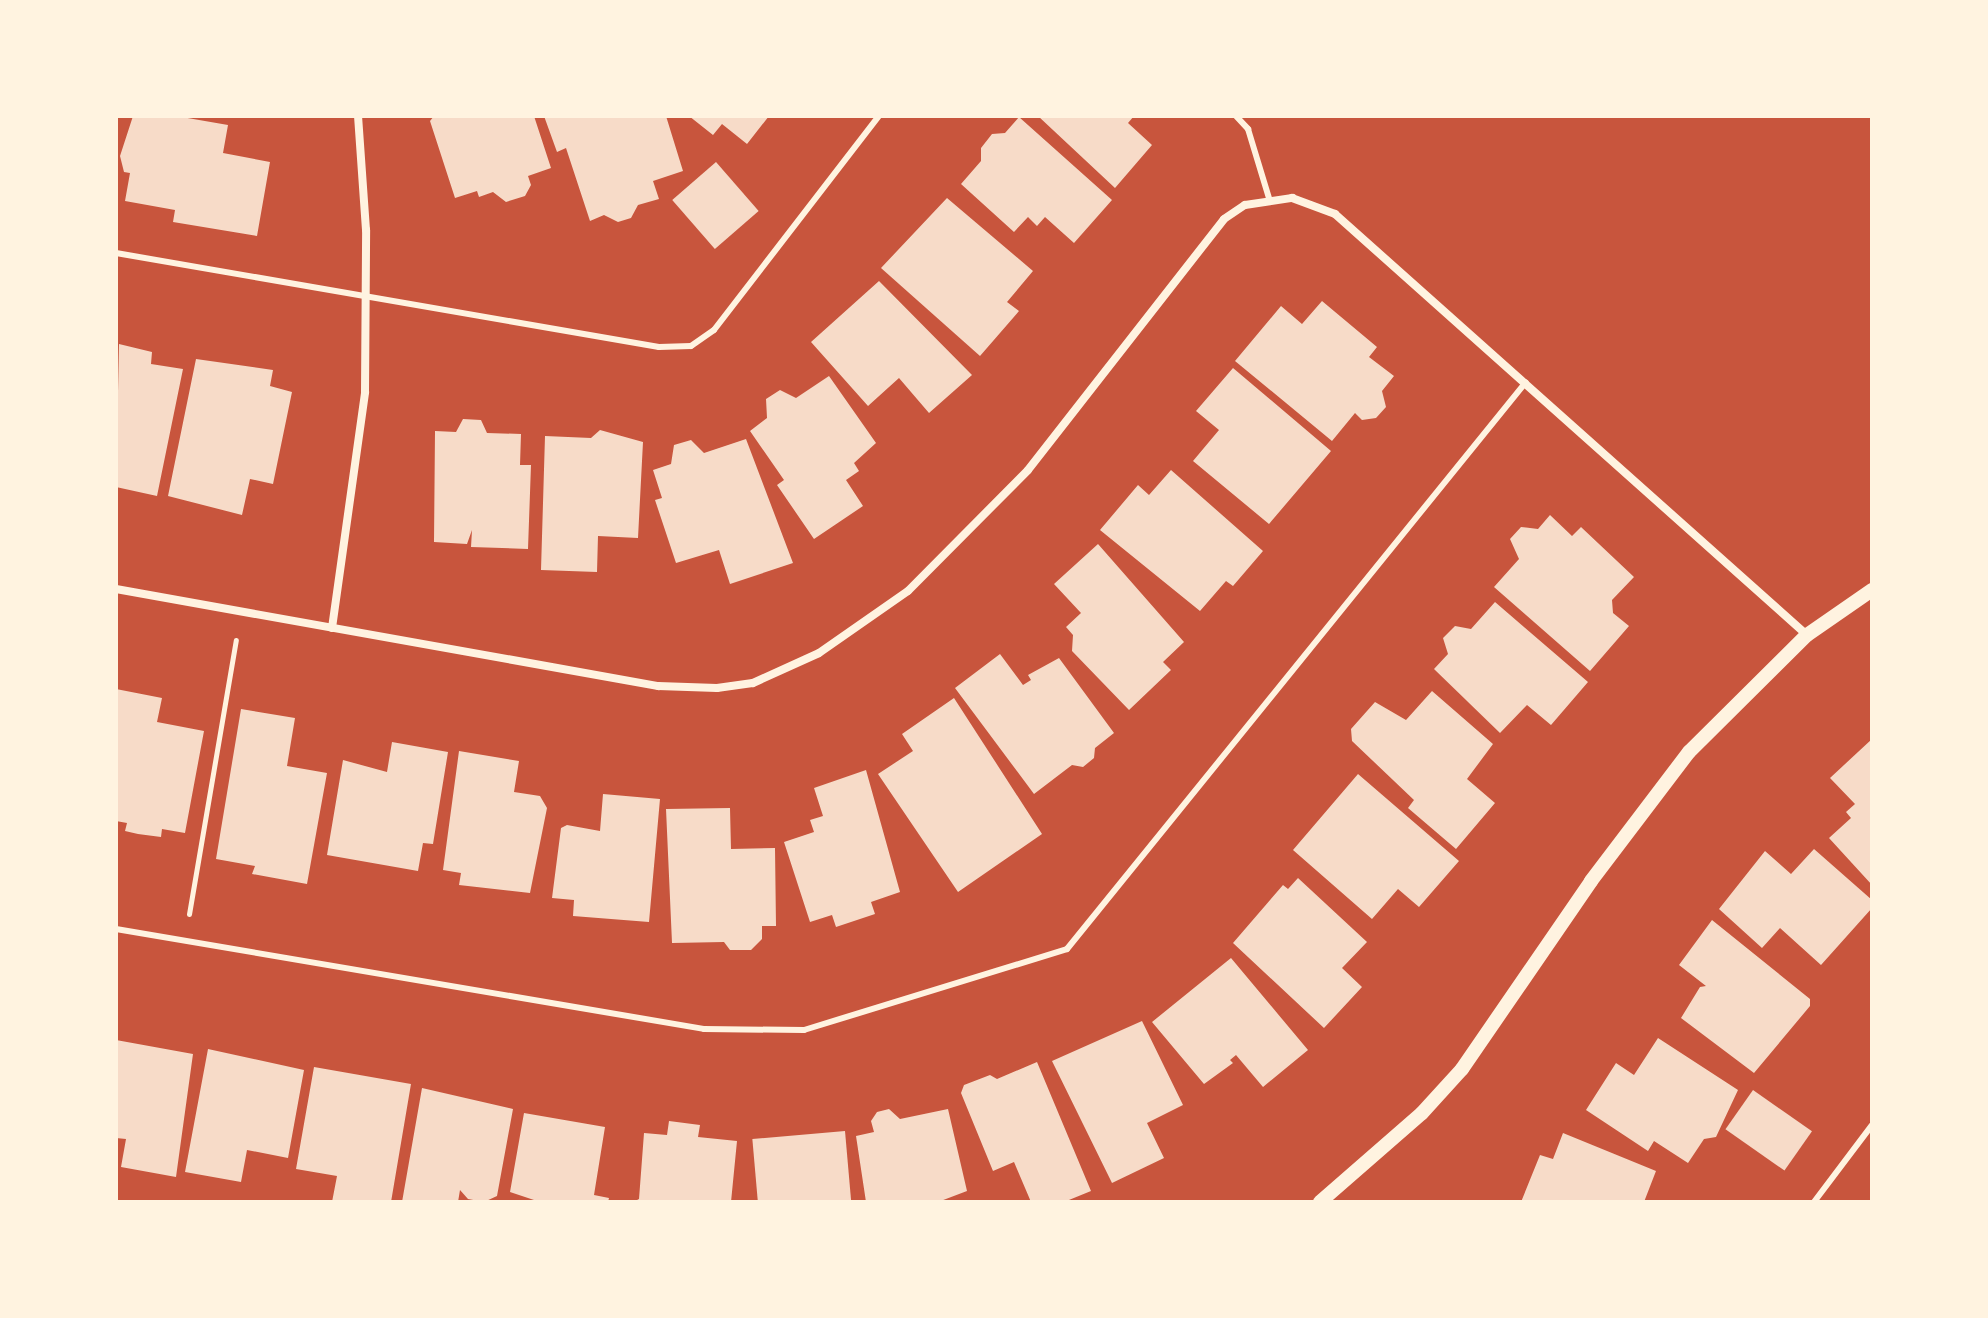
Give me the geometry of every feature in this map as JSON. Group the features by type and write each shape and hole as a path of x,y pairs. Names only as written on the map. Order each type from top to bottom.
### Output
{"street":[{"path":"332,628 357,469 367,295 358,116"},
{"path":"116,589 658,686 717,688 785,671 908,591 976,529 1028,470 1224,219 1269,198 1314,203 1335,214 1807,635"},
{"path":"1320,1202 1422,1113 1462,1069 1591,881 1689,752 1807,635 1872,590"}],"lane":[{"path":"116,253 659,347 691,346 714,330 879,116"},
{"path":"1236,116 1248,129 1269,198"},
{"path":"116,929 704,1029 804,1030 1067,949 1526,382"},
{"path":"1814,1202 1872,1125"}],"path":[{"path":"184,940 241,612"}],"building":[{"path":"133,116 176,116 228,125 223,153 270,162 257,236 173,222 175,210 125,201 130,173 124,172 120,156"},
{"path":"434,116 534,116 551,168 528,176 531,185 525,196 506,202 493,192 479,197 477,191 455,198 430,121"},
{"path":"544,116 666,116 683,171 653,181 659,199 638,205 631,218 618,222 604,215 590,221 566,148 557,152"},
{"path":"689,116 769,116 747,144 722,124 713,135"},
{"path":"1038,116 1134,116 1128,123 1152,145 1115,188"},
{"path":"1019,117 1112,200 1074,243 1045,217 1037,226 1028,217 1014,232 961,184 981,161 981,148 992,134 1005,133"},
{"path":"716,162 759,211 715,249 672,200"},
{"path":"947,198 1033,271 1007,302 1019,311 980,356 881,268"},
{"path":"879,281 972,375 929,413 899,378 868,406 811,342"},
{"path":"1322,301 1377,347 1369,357 1394,376 1382,391 1386,407 1376,418 1362,420 1355,413 1332,441 1235,361 1281,306 1302,324"},
{"path":"119,344 152,352 151,364 183,369 157,496 116,487"},
{"path":"196,359 273,370 270,386 292,392 273,484 250,479 242,515 168,496"},
{"path":"1233,368 1331,451 1269,524 1193,461 1219,430 1196,411"},
{"path":"829,376 876,443 854,463 859,471 846,480 863,506 814,539 777,485 784,480 750,431 767,418 766,399 780,390 796,398"},
{"path":"463,419 481,420 487,433 521,434 520,465 531,465 528,549 471,547 472,530 467,544 434,542 435,431 456,432"},
{"path":"600,430 643,442 638,538 598,536 597,572 541,570 545,436 591,438"},
{"path":"746,439 793,563 730,584 719,550 676,563 655,500 662,498 653,470 671,464 674,445 691,440 704,453"},
{"path":"1171,470 1263,551 1233,586 1226,581 1200,611 1100,530 1138,485 1149,495"},
{"path":"1550,515 1572,536 1581,527 1634,577 1612,600 1613,613 1629,626 1590,671 1494,587 1519,559 1510,539 1521,527 1538,529"},
{"path":"1098,544 1184,642 1163,662 1171,670 1129,710 1072,651 1073,635 1066,627 1081,613 1054,584"},
{"path":"1495,602 1588,682 1551,725 1527,705 1500,733 1434,669 1448,654 1443,638 1455,626 1471,629"},
{"path":"1000,654 1023,685 1031,680 1028,675 1059,658 1114,733 1095,748 1094,758 1083,767 1072,765 1034,794 955,688"},
{"path":"116,689 162,698 157,722 204,731 185,833 162,829 161,837 138,834 125,831 127,823 116,821"},
{"path":"1432,691 1493,744 1467,779 1495,803 1456,849 1408,808 1414,800 1352,741 1351,729 1375,702 1406,720"},
{"path":"954,698 1042,834 958,892 878,774 913,751 902,734"},
{"path":"241,709 295,718 287,766 327,773 307,884 252,874 255,866 216,859"},
{"path":"1872,739 1872,885 1829,838 1851,818 1846,812 1855,804 1830,778"},
{"path":"392,742 448,752 433,844 423,843 418,871 327,855 343,760 387,772"},
{"path":"459,751 519,761 514,792 540,796 547,808 530,893 459,885 461,873 443,870"},
{"path":"866,770 900,892 871,902 875,914 836,927 832,915 810,922 784,842 814,832 810,820 823,816 814,788"},
{"path":"1358,774 1459,861 1419,907 1398,889 1372,919 1293,850"},
{"path":"603,794 660,799 649,922 573,916 574,900 552,898 561,828 567,825 600,831"},
{"path":"730,808 731,849 775,848 776,926 762,926 762,939 751,950 730,950 724,942 672,943 666,809"},
{"path":"1814,849 1872,900 1872,908 1821,965 1780,928 1762,948 1719,909 1765,851 1791,874"},
{"path":"1298,878 1367,942 1342,968 1362,987 1324,1028 1233,943 1283,885 1288,889"},
{"path":"1712,920 1810,999 1810,1006 1754,1073 1681,1018 1700,987 1706,986 1679,965"},
{"path":"1231,958 1308,1050 1263,1087 1236,1055 1230,1060 1233,1063 1204,1084 1152,1022"},
{"path":"1142,1021 1183,1105 1147,1123 1164,1158 1112,1183 1052,1061"},
{"path":"1658,1038 1738,1090 1716,1137 1704,1139 1688,1163 1654,1141 1648,1151 1586,1110 1616,1063 1634,1075"},
{"path":"116,1040 193,1054 176,1177 121,1167 126,1139 116,1138"},
{"path":"208,1049 304,1070 288,1158 247,1150 241,1182 185,1172"},
{"path":"1037,1062 1091,1191 1064,1202 1031,1202 1014,1162 993,1171 961,1093 964,1085 990,1075 997,1079"},
{"path":"314,1067 411,1084 391,1202 332,1202 337,1176 296,1169"},
{"path":"422,1088 513,1109 497,1196 484,1202 468,1199 460,1190 458,1202 402,1202"},
{"path":"1753,1090 1812,1131 1784,1171 1725,1129"},
{"path":"889,1109 900,1119 948,1109 967,1191 938,1202 866,1202 856,1136 874,1132 871,1121 877,1112"},
{"path":"524,1113 605,1127 594,1195 609,1198 608,1202 540,1202 510,1192"},
{"path":"669,1121 700,1125 698,1137 737,1141 731,1202 633,1202 639,1199 644,1133 667,1135"},
{"path":"845,1131 851,1202 758,1202 752,1139"},
{"path":"1563,1133 1656,1171 1644,1202 1521,1202 1540,1155 1553,1159"}]}
